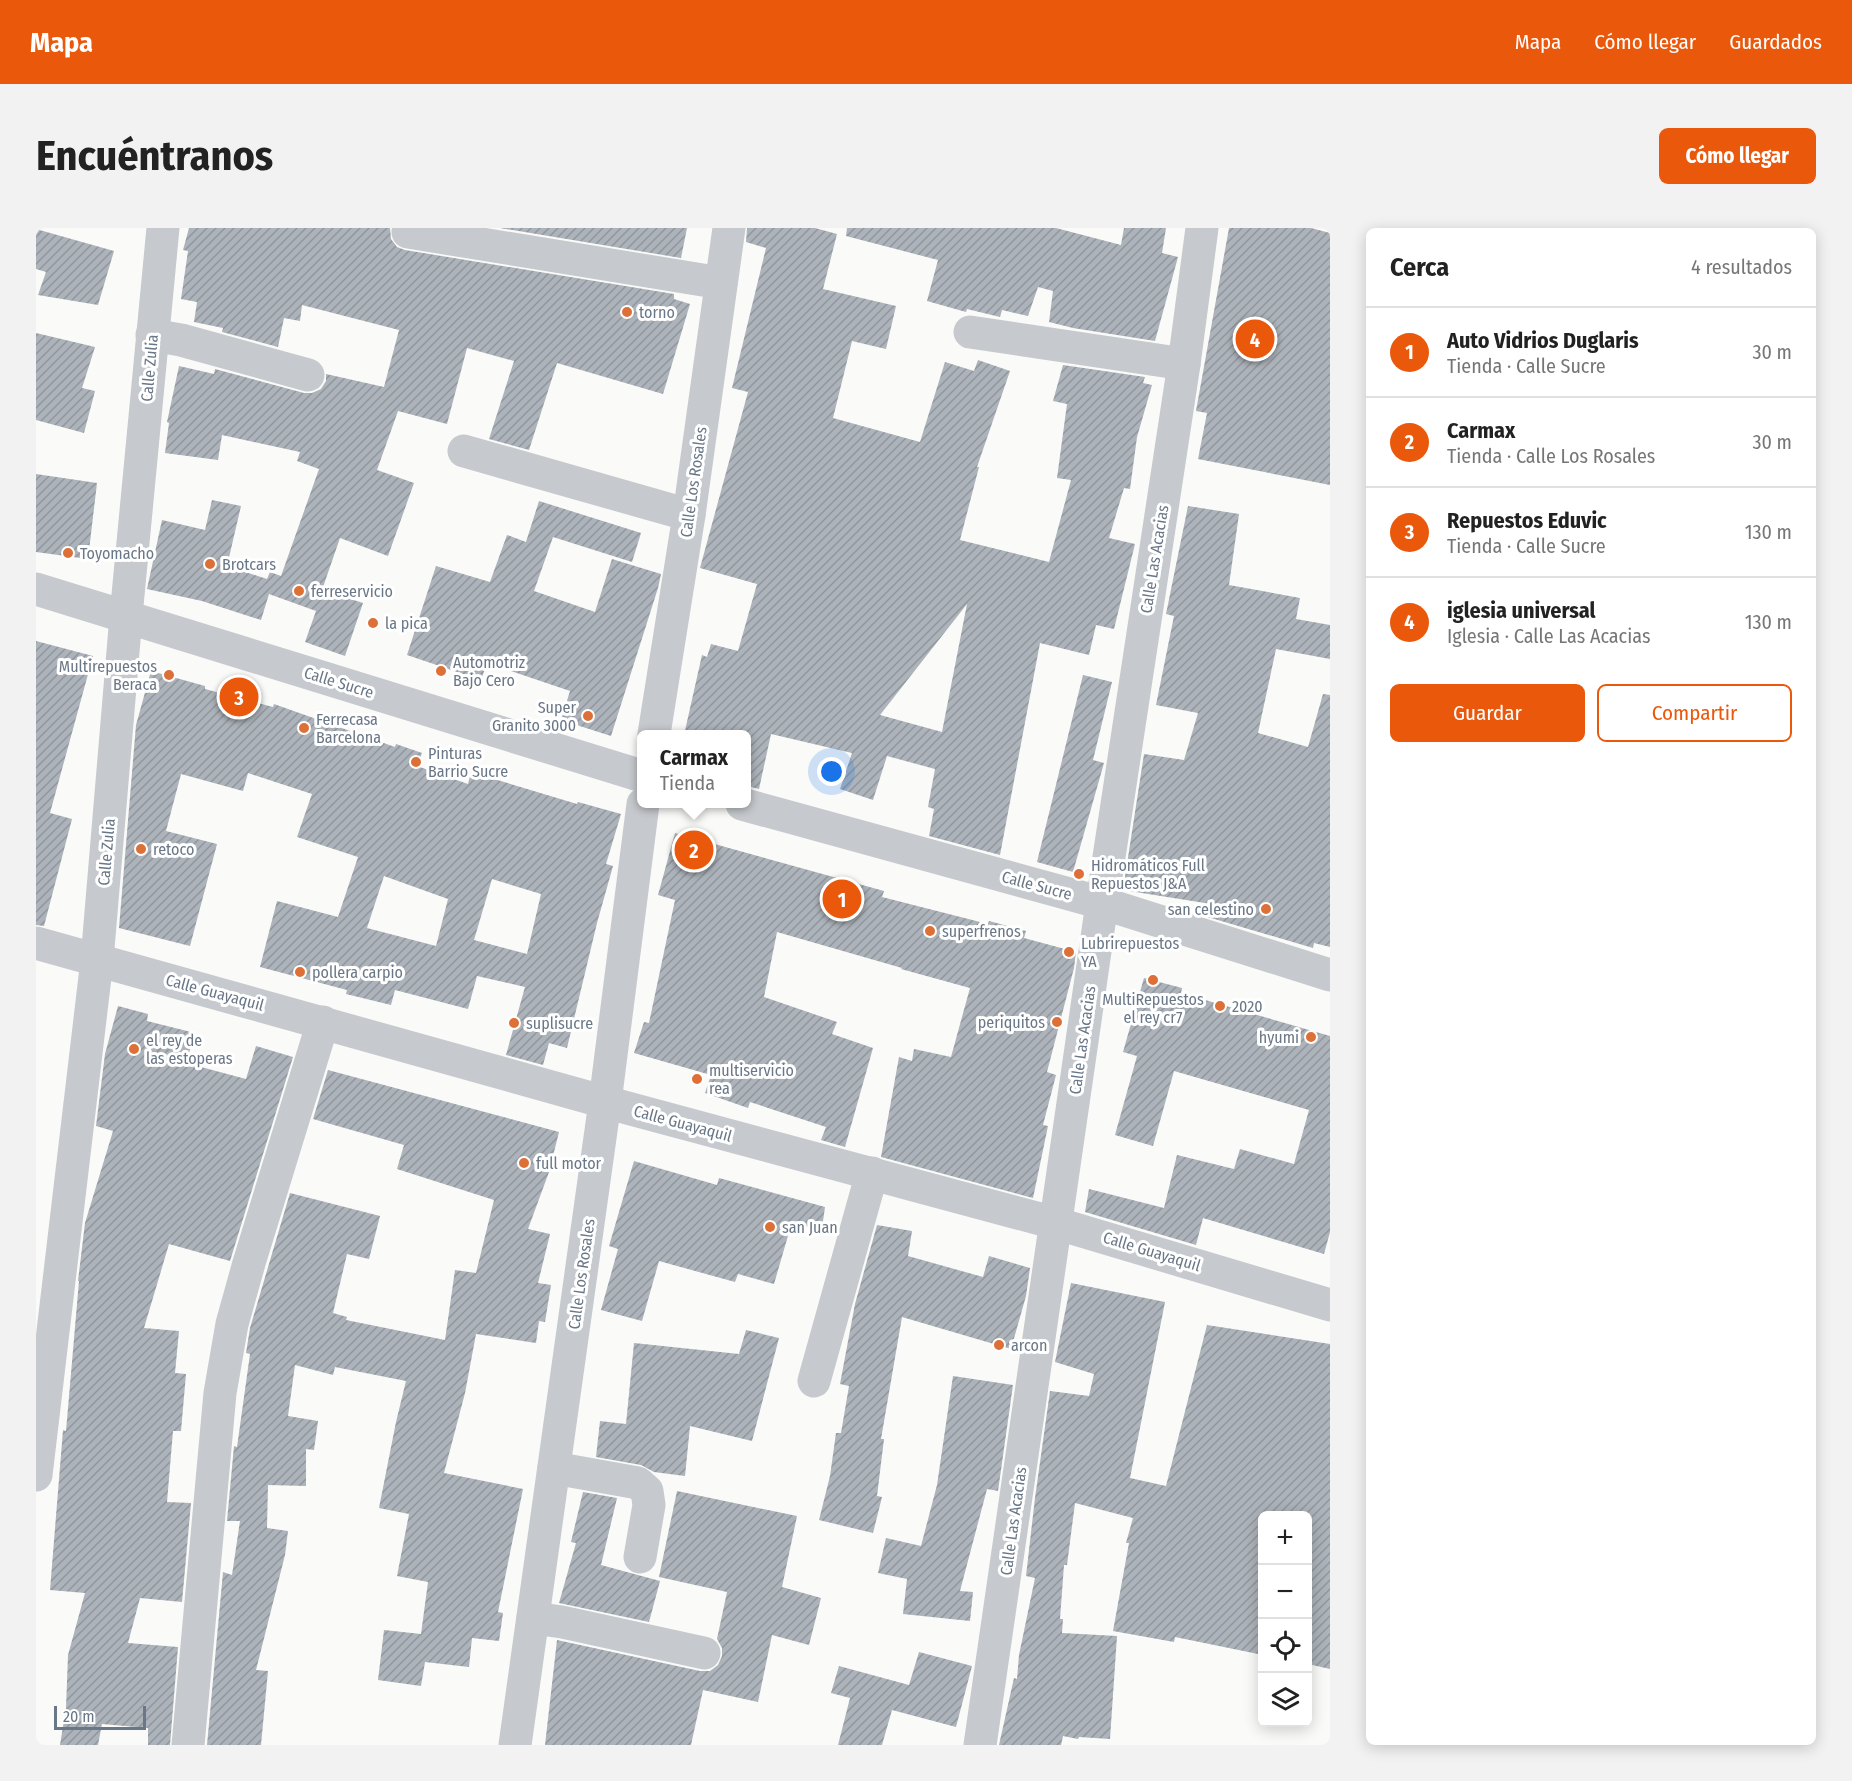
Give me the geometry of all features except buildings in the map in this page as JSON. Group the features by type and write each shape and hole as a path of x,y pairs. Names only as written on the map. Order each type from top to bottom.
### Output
{"street":[{"name":"Calle Zulia","path":"36,1475 97,960 126,616 163,228"},
{"name":"Calle Los Rosales","path":"655,730 689,515 729,228"},
{"name":"Calle Las Acacias","path":"980,1745 1102,903 1184,364 1202,228"},
{"path":"408,232 721,283"},
{"path":"970,332 1184,364"},
{"path":"152,335 181,340 308,375"},
{"path":"464,451 689,515"},
{"name":"Calle Sucre","path":"36,589 637,774"},
{"name":"Calle Sucre","path":"751,806 1102,903 1330,975"},
{"name":"Calle Los Rosales","path":"515,1745 605,1102 642,808"},
{"name":"Calle Guayaquil","path":"36,943 605,1102 1056,1223 1330,1305"},
{"path":"188,1745 220,1393 232,1324 322,1022"},
{"path":"814,1381 872,1173"},
{"path":"554,1468 638,1483 647,1491 648,1505 640,1557"},
{"path":"533,1618 562,1622 704,1653"}],"place":[{"name":"torno","path":"627,312"},
{"name":"iglesia universal","path":"1255,339"},
{"name":"Toyomacho","path":"68,553"},
{"name":"Brotcars","path":"210,564"},
{"name":"ferreservicio","path":"299,591"},
{"name":"la pica","path":"373,623"},
{"name":"Automotriz Bajo Cero","path":"441,671"},
{"name":"Multirepuestos Beraca","path":"169,675"},
{"name":"Repuestos Eduvic","path":"239,697"},
{"name":"Super Granito 3000","path":"588,716"},
{"name":"Ferrecasa Barcelona","path":"304,728"},
{"name":"Pinturas Barrio Sucre","path":"416,762"},
{"name":"retoco","path":"141,849"},
{"name":"Carmax","path":"694,850"},
{"name":"Hidromáticos Full Repuestos J&A","path":"1079,874"},
{"name":"Auto Vidrios Duglaris","path":"842,899"},
{"name":"san celestino","path":"1266,909"},
{"name":"superfrenos","path":"930,931"},
{"name":"Lubrirepuestos YA","path":"1069,952"},
{"name":"pollera carpio","path":"300,972"},
{"name":"MultiRepuestos el rey cr7","path":"1153,980"},
{"name":"2020","path":"1220,1006"},
{"name":"periquitos","path":"1057,1022"},
{"name":"suplisucre","path":"514,1023"},
{"name":"hyumi","path":"1311,1037"},
{"name":"el rey de las estoperas","path":"134,1049"},
{"name":"multiservicio rea","path":"697,1079"},
{"name":"full motor","path":"524,1163"},
{"name":"san Juan","path":"770,1227"},
{"name":"arcon","path":"999,1345"}]}
